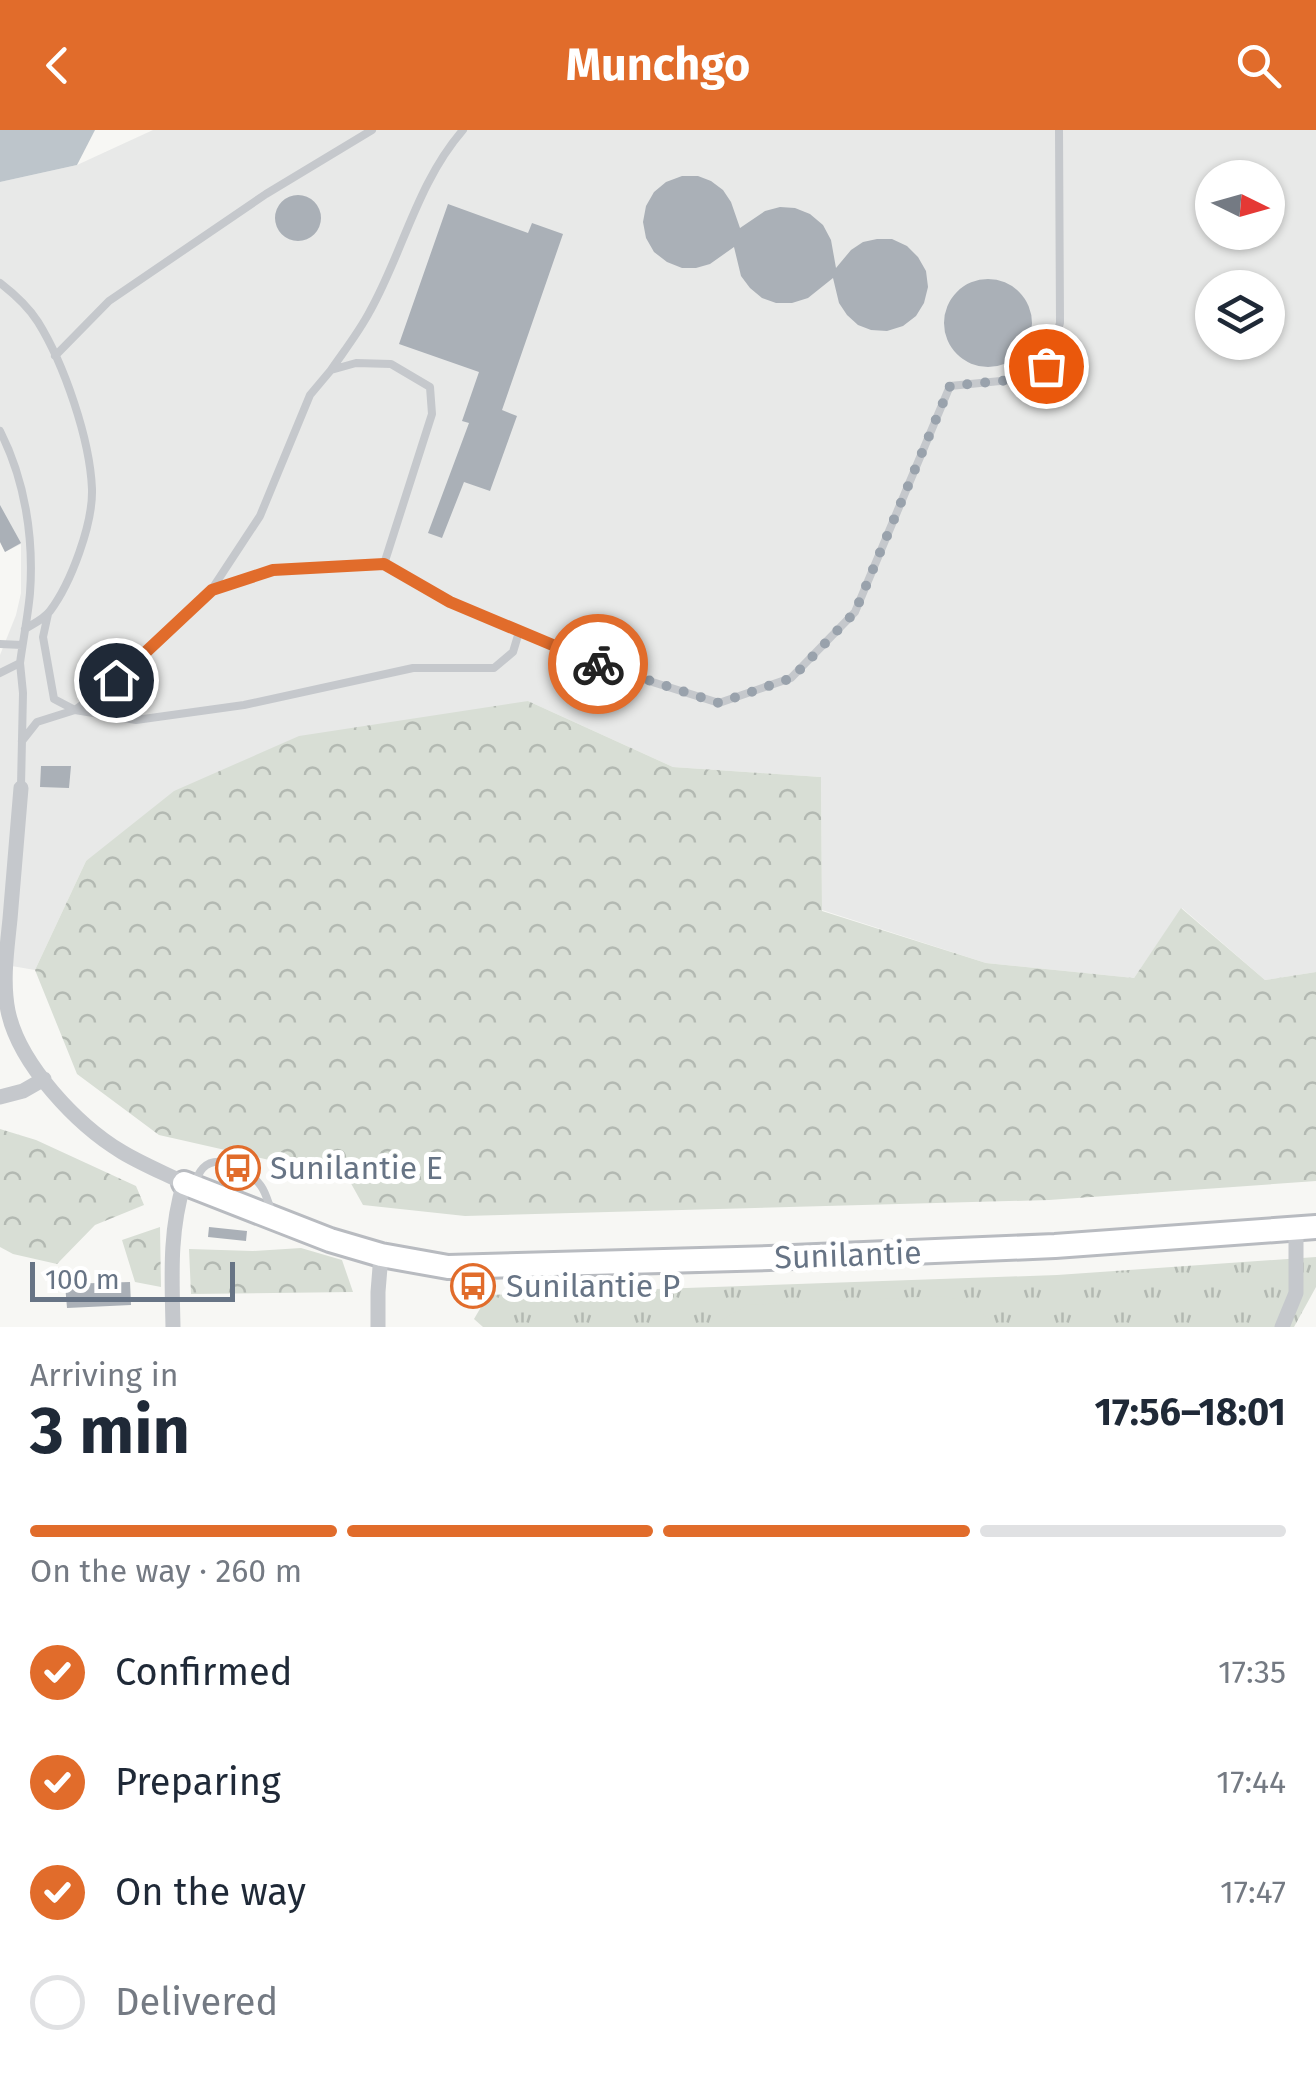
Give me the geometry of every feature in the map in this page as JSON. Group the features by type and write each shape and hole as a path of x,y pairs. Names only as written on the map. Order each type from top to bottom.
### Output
{"street":[{"path":"21,788 6,977 8,1011 28,1060 75,1115 124,1153 189,1184 178,1204 172,1238 173,1327"},
{"path":"0,1097 23,1091 44,1079"},
{"name":"Sunilantie","path":"189,1184 330,1240 381,1255 448,1267 1055,1246 1306,1228"},
{"path":"1282,1327 1296,1292 1306,1228"},
{"path":"378,1327 381,1255"}],"lane":[{"path":"54,356 109,301 266,194 372,130"},
{"path":"22,741 37,722 75,710 116,680 212,590 260,516 310,396 371,310 420,197 447,148 463,130"},
{"path":"212,590 273,570 384,564 450,602 520,632 608,668 719,703 792,678 855,612 950,386 1020,379 1046,366 1060,323 1059,130"},
{"path":"0,284 36,319 63,374 85,442 92,491 73,569 48,614 42,637 54,699 75,710 136,720 244,705 413,668 494,668 513,652 520,632"},
{"path":"331,370 356,363 391,364 430,386 432,414 384,564"},
{"path":"0,432 11,454 28,518 30,591 20,663 21,788"},
{"path":"25,629 48,614"},
{"path":"0,644 22,645"},
{"path":"0,672 20,663"},
{"path":"189,1184 212,1162 228,1164 258,1182 274,1219"}],"shaded area":[{"path":"0,130 95,130 77,165 0,182"},
{"path":"153,130 1316,130 1316,972 1265,980 1182,908 1134,978 986,963 822,910 821,777 673,767 528,701 86,861 35,970 0,964 0,655 21,593 21,544 5,552 0,542 0,182 77,165"}],"green space":[{"path":"528,701 673,767 821,777 822,911 986,963 1134,978 1181,908 1265,980 1316,972 1316,1181 1049,1200 465,1216 363,1205 348,1178 159,1135 77,1074 35,970 86,861 174,791 299,736"},
{"path":"0,1129 36,1140 136,1186 144,1205 95,1225 57,1264 13,1254 0,1247"},
{"path":"160,1227 161,1287 135,1282 122,1240"},
{"path":"301,1248 342,1260 353,1292 191,1294 189,1249"},
{"path":"1316,1257 1316,1287 1294,1327 483,1327 474,1319 488,1295 1057,1275"},
{"path":"943,1296 973,1306 996,1327 716,1327 748,1305"}],"building":[{"path":"682,176 698,176 723,190 740,228 765,211 780,207 810,214 823,225 831,240 836,268 863,242 892,239 907,246 926,271 924,303 903,326 871,330 847,315 839,303 833,278 808,298 776,303 762,298 741,276 734,247 710,264 696,268 667,262 654,252 643,222 654,192"},
{"path":"298,195 314,202 321,218 314,234 298,241 282,234 275,218 282,202"},
{"path":"448,204 528,233 532,223 563,234 502,410 517,416 490,491 464,482 442,538 428,533 469,423 462,421 479,372 399,344"},
{"path":"988,279 1013,286 1025,298 1032,323 1025,348 1013,360 988,367 963,360 951,348 944,323 951,298 963,286"},
{"path":"0,505 21,543 5,552 0,542"},
{"path":"41,766 71,766 69,788 40,787"},
{"path":"209,1227 247,1231 246,1241 208,1237"},
{"path":"130,1282 131,1305 67,1308 65,1284"}],"way so far":[{"path":"598,664 719,703 792,678 855,612 950,386 1020,379 1046,366"}],"place":[{"name":"Sunilantie E","path":"238,1168"},
{"name":"Sunilantie P","path":"473,1286"}],"route":[{"path":"116,680 212,590 273,570 384,564 450,602 598,664"}]}
